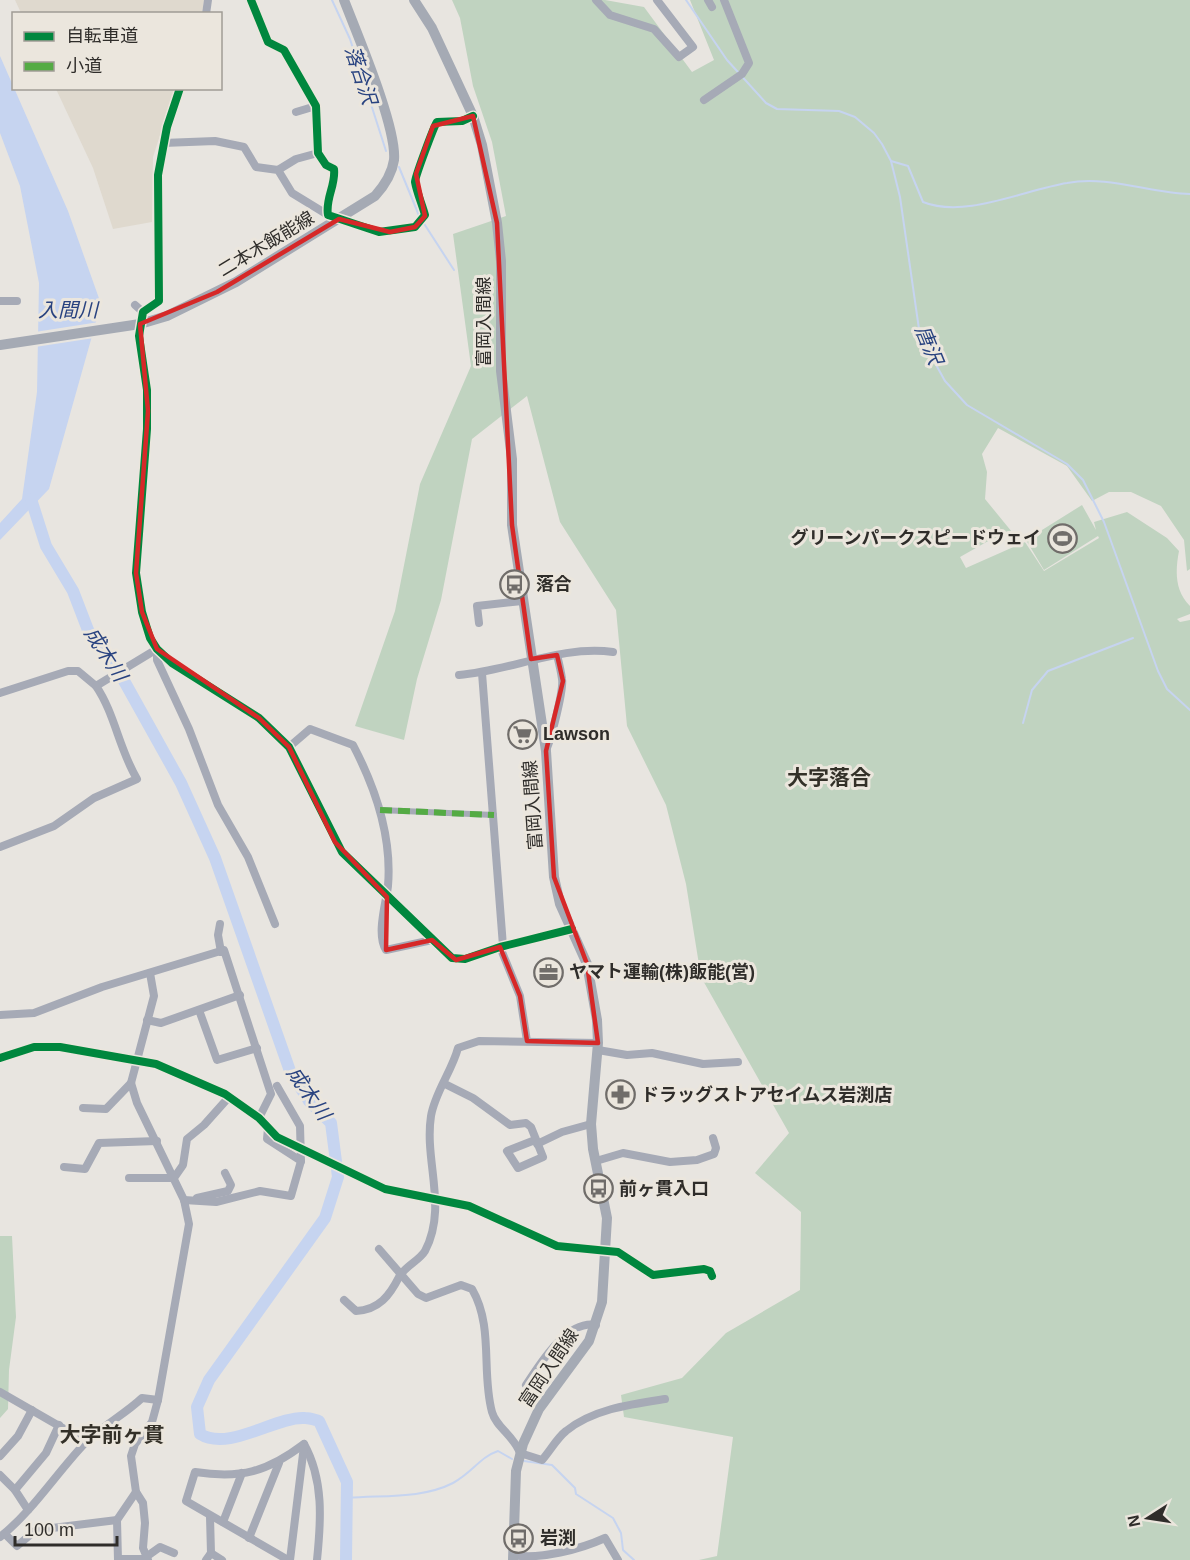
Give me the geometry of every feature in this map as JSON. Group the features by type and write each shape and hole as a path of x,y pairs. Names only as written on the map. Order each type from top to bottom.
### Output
{"main road":[{"name":"二本木飯能線","path":"0,345 136,325 167,316 217,292 334,217 377,193 390,174 394,159 388,125 344,0"},
{"name":"富岡入間線","path":"414,0 432,28 473,116 482,145 500,252 501,371 512,459 512,525 546,751 554,877 560,904 591,981 598,1046 591,1124 605,1204 607,1250 602,1302 596,1325 583,1351 539,1409 520,1453 516,1471 513,1558"}],"street":[{"path":"251,0 268,42 285,50 316,106 318,153 326,165 334,169 335,178 327,207 334,217"},
{"path":"596,0 610,15 654,29 679,57 693,48 657,0"},
{"path":"704,100 742,74 749,63 724,0"},
{"path":"179,90 163,143 158,195 159,301 143,312 136,325 148,411 136,573 145,624 157,649 172,663 259,718 289,747 305,774 334,842 387,897 456,960 501,946 572,929"},
{"path":"296,112 316,106"},
{"path":"278,170 292,193 334,217 379,232 415,226 424,215 416,174 427,150 433,126 437,122 462,121 473,116"},
{"path":"163,143 215,141 237,145 249,153 256,167 278,170 296,159 318,153"},
{"path":"0,301 17,301"},
{"path":"135,305 143,312"},
{"path":"479,623 477,606 522,601"},
{"path":"96,686 157,649"},
{"path":"157,649 157,660 189,729 218,805 248,857 275,924"},
{"path":"459,675 482,673 531,659 557,655 597,650 613,652"},
{"path":"546,751 552,740 553,724 563,681 557,655"},
{"path":"0,693 68,671 78,671 96,686 104,698 127,762 137,779 94,798 54,826 0,847"},
{"path":"482,673 494,815 501,946 520,996 527,1041"},
{"path":"289,747 310,729 348,741 362,762 380,810 390,863 383,926 386,950 432,940"},
{"path":"380,810 494,815"},
{"path":"220,924 218,935 221,952"},
{"path":"0,1015 34,1013 102,987 224,951 271,1094 259,1118"},
{"path":"147,1559 143,1548 145,1523 143,1503 136,1492 131,1456 135,1444 152,1422 158,1400 189,1228 184,1200 137,1103 131,1083 154,996 150,974"},
{"path":"147,1020 161,1023 240,995"},
{"path":"199,1010 217,1060 257,1048"},
{"path":"344,1300 356,1311 369,1310 395,1289 400,1275 424,1252 437,1200 431,1151 431,1115 458,1048 466,1043 527,1041 598,1046 627,1055 652,1053 703,1064 738,1062"},
{"path":"0,1058 34,1047 60,1047 156,1064 229,1097 259,1118 277,1137 385,1189 479,1209 557,1246 607,1250 624,1255 653,1275 704,1269 711,1271 712,1276"},
{"path":"83,1108 106,1109 131,1083"},
{"path":"445,1084 473,1098 510,1125 526,1123 536,1142 591,1124"},
{"path":"184,1200 216,1202 260,1191 291,1196 301,1161 300,1126 277,1086"},
{"path":"174,1178 183,1165 187,1139 204,1125 229,1097"},
{"path":"268,1128 267,1139 301,1161"},
{"path":"596,1161 623,1153 670,1162 698,1160 714,1154 716,1148 713,1138"},
{"path":"64,1167 85,1169 99,1143 157,1141"},
{"path":"184,1200 228,1191 231,1185 225,1173"},
{"path":"129,1178 174,1178"},
{"path":"379,1249 418,1294 426,1298 461,1285 472,1289 478,1299 487,1345 491,1409 494,1418 516,1441 520,1453 542,1460 565,1431 591,1417 631,1404 665,1399"},
{"path":"526,1385 552,1347 576,1330 588,1324 596,1325"},
{"path":"0,1392 87,1442"},
{"path":"117,1520 36,1530 17,1546 2,1535 51,1487 87,1442 142,1398 158,1400"},
{"path":"0,1456 18,1436 32,1410"},
{"path":"15,1490 46,1453 59,1425"},
{"path":"304,1444 289,1560 223,1522 210,1517 186,1501 195,1472 219,1476 242,1473 279,1463 304,1444"},
{"path":"304,1444 311,1456 322,1514 317,1560"},
{"path":"249,1538 279,1463"},
{"path":"223,1522 242,1473"},
{"path":"0,1475 15,1490 28,1510"},
{"path":"136,1492 117,1520 118,1559 147,1559 160,1548 174,1553"},
{"path":"210,1517 209,1557 222,1560"},
{"path":"513,1558 578,1550 605,1538 618,1560"}],"highlighted area":[{"path":"473,116 497,223 512,525 531,659 557,655 563,681 546,751 554,877 587,964 598,1043 527,1041 520,996 500,947 456,960 432,940 386,950 387,897 335,842 289,747 259,718 157,649 142,612 136,573 148,411 140,324 217,292 339,219 390,232 415,227 425,216 416,174 433,126"}],"shaded area":[{"path":"15,0 204,0 202,12 21,12"},
{"path":"56,90 175,90 153,157 152,222 113,229 93,168"}],"green space":[{"path":"452,0 605,0 644,7 692,72 714,60 690,0 1190,0 1190,569 1187,571 1184,540 1161,506 1131,492 1109,492 1092,501 1067,466 998,428 982,454 987,472 985,499 1012,532 990,540 960,557 966,568 1025,542 1044,571 1099,538 1098,536 1044,570 1026,540 1082,505 1096,530 1094,522 1127,512 1167,538 1179,551 1177,581 1181,594 1190,606 1190,614 1177,619 1180,622 1190,620 1190,1560 699,1560 717,1556 733,1437 624,1417 621,1395 682,1378 726,1333 800,1290 801,1212 755,1173 789,1133 701,977 686,884 666,805 627,726 616,610 560,522 527,396 472,439 441,600 417,679 404,740 355,726 395,611 420,484 471,366 453,234 506,216 492,142 473,86 460,18"},
{"path":"0,1236 12,1236 16,1317 9,1370 8,1409 0,1418"}],"water":[{"name":"入間川","path":"0,56 12,83 12,90 15,90 68,211 101,304 49,489 0,540 0,523 22,499 37,392 39,283 20,186 0,133"}],"pier":[{"path":"99,322 94,338 35,347 35,332"}],"waterway":[{"name":"落合沢","path":"332,0 350,39 386,151"},
{"name":"唐沢","path":"686,0 727,60 766,103 777,109 839,111 855,117 874,133 882,144 891,161 900,197 920,336 945,381 967,405 1067,464 1083,480 1104,522 1158,671 1167,689 1190,710"},
{"path":"891,161 908,166 923,202 939,206 976,205 1082,181 1098,181 1190,194"},
{"name":"落合沢","path":"399,167 420,218"},
{"name":"落合沢","path":"423,222 454,270"},
{"name":"成木川","path":"31,499 46,546 73,591 88,630 123,679 181,783 215,858 290,1071 309,1101 331,1123 338,1177 325,1218 209,1380 197,1407 200,1434 212,1438 225,1439 238,1436 293,1419 307,1418 319,1421 347,1482 346,1560"},
{"path":"1023,723 1032,690 1048,671 1133,638"},
{"path":"348,1498 428,1492 453,1483 486,1457 498,1451 512,1459"},
{"path":"524,1461 552,1465 575,1488 576,1494 613,1518 621,1533 623,1550 634,1560"}],"marked path":[{"path":"380,810 494,815"}],"cycle path":[{"path":"251,0 268,42 284,50 316,106 318,153 326,165 334,169 328,215 379,232 415,227 425,215 415,182 437,122 462,121 473,116"},
{"path":"179,90 167,127 158,175 159,301 143,312 139,336 147,390 147,429 136,573 142,612 150,638 157,649 172,663 259,718 289,747 342,852 452,958 465,959 500,947 572,929"},
{"path":"0,1058 34,1047 60,1047 156,1064 225,1094 259,1118 277,1137 385,1189 469,1206 557,1246 618,1252 653,1275 704,1269 710,1271 712,1276"}],"place":[{"name":"グリーンパークスピードウェイ","path":"1062,538"},
{"name":"落合","path":"515,584"},
{"name":"Lawson","path":"522,734"},
{"name":"ヤマト運輸(株)飯能(営)","path":"548,972"},
{"name":"ドラッグストアセイムス岩渕店","path":"620,1095"},
{"name":"前ヶ貫入口","path":"598,1189"},
{"name":"岩渕","path":"519,1538"}],"district":[{"name":"大字落合","path":"829,777"},
{"name":"大字前ヶ貫","path":"112,1434"}]}
